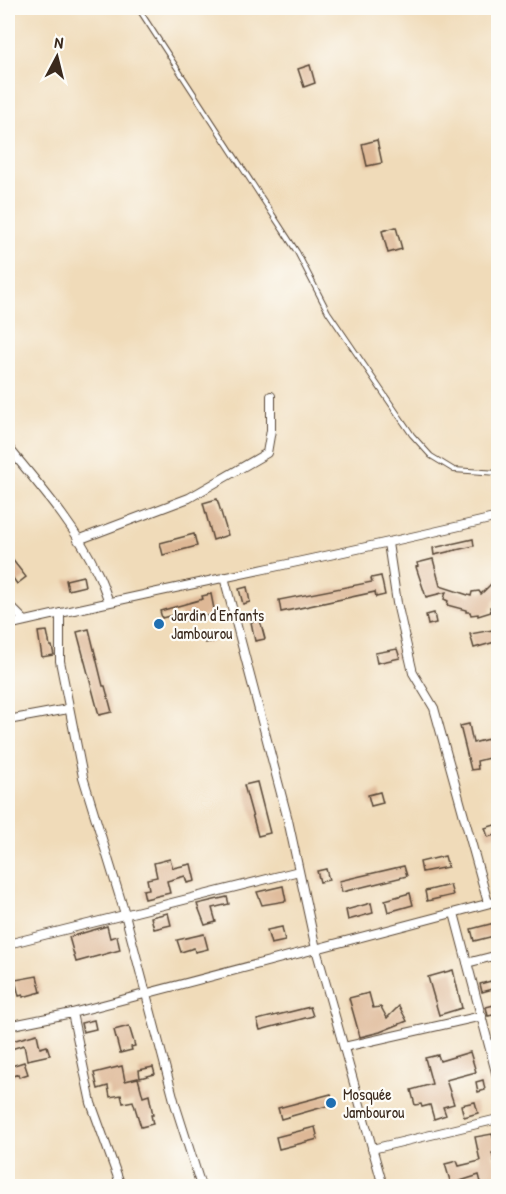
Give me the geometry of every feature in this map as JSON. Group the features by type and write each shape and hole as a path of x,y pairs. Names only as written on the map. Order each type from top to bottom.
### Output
{"street":[{"path":"78,540 189,498 267,453 271,430 271,396"},
{"path":"8,447 78,540 97,571 109,602"},
{"path":"8,625 498,517"},
{"path":"388,543 397,603 413,673 434,708 456,780 488,903"},
{"path":"224,577 288,820 316,949 383,1186"},
{"path":"8,604 25,621"},
{"path":"60,613 60,661 83,777 125,914 175,1104 201,1186"},
{"path":"8,720 68,709"},
{"path":"8,944 299,871"},
{"path":"8,1026 72,1013 498,901"},
{"path":"454,913 498,1080"},
{"path":"468,963 498,955"},
{"path":"72,1013 91,1103 121,1186"},
{"path":"344,1047 482,1016"},
{"path":"489,1043 498,1041"},
{"path":"372,1149 498,1119"}],"lane":[{"path":"138,8 297,252 328,312 412,435 431,456 454,470 498,473"}],"building":[{"path":"310,65 315,83 304,87 298,69"},
{"path":"377,140 382,163 367,166 362,144"},
{"path":"396,227 402,249 388,253 382,231"},
{"path":"217,499 228,535 213,540 203,503"},
{"path":"194,534 197,546 163,555 160,543"},
{"path":"473,539 474,546 434,555 433,548"},
{"path":"8,554 26,577 17,584 8,571"},
{"path":"433,559 440,586 471,596 472,592 479,591 481,594 498,577 498,597 492,603 494,606 490,607 491,612 478,616 478,614 471,615 466,610 447,605 448,601 444,599 446,592 426,597 416,567 417,563"},
{"path":"83,576 85,586 68,590 66,580"},
{"path":"381,576 385,595 376,597 375,592 281,612 279,600 372,582 371,578"},
{"path":"247,587 250,602 243,604 239,589"},
{"path":"211,594 215,614 182,621 180,613 162,618 160,611 203,599 202,596"},
{"path":"434,613 436,623 428,625 426,615"},
{"path":"260,620 265,639 255,641 251,622"},
{"path":"89,629 112,712 99,715 77,632"},
{"path":"492,630 495,642 474,648 470,634"},
{"path":"47,631 54,655 42,657 38,632"},
{"path":"213,633 215,641 205,643 204,635"},
{"path":"397,649 400,658 377,663 375,653"},
{"path":"469,724 473,743 492,738 497,756 477,761 478,769 471,770 460,726"},
{"path":"257,782 270,833 258,836 244,785"},
{"path":"380,792 383,803 371,806 368,795"},
{"path":"498,824 498,834 488,837 485,828"},
{"path":"445,856 448,867 422,872 420,862"},
{"path":"170,859 173,868 191,864 195,881 187,883 185,876 167,881 170,893 145,899 143,890 149,889 147,879 157,877 154,863"},
{"path":"404,866 407,876 342,892 339,881"},
{"path":"326,869 329,880 320,882 317,871"},
{"path":"450,885 453,895 427,901 425,891"},
{"path":"283,886 286,901 262,905 257,892"},
{"path":"410,893 413,905 388,912 385,900"},
{"path":"227,897 229,904 212,908 216,922 205,925 197,904"},
{"path":"371,903 373,913 348,920 346,910"},
{"path":"168,913 171,925 154,929 151,917"},
{"path":"498,922 498,935 474,941 471,929"},
{"path":"107,926 110,938 117,936 120,950 76,962 69,937"},
{"path":"282,927 285,941 271,944 267,930"},
{"path":"204,934 208,949 195,952 194,948 181,952 177,940"},
{"path":"453,970 462,1008 439,1015 428,977"},
{"path":"37,976 41,992 19,996 15,980"},
{"path":"491,981 493,989 482,992 480,984"},
{"path":"369,993 373,1008 381,1007 387,1018 399,1006 407,1021 360,1037 349,998"},
{"path":"498,1004 498,1014 488,1016 486,1007"},
{"path":"310,1007 313,1016 260,1030 257,1020"},
{"path":"94,1020 96,1029 83,1032 81,1023"},
{"path":"129,1026 135,1046 131,1047 132,1050 120,1053 114,1030"},
{"path":"37,1034 40,1048 47,1046 50,1055 27,1060 24,1045 8,1050 8,1042"},
{"path":"470,1052 476,1072 446,1080 454,1104 443,1107 446,1115 434,1119 430,1105 422,1107 421,1104 415,1105 411,1090 432,1084 425,1058 438,1055 440,1061"},
{"path":"24,1062 28,1074 19,1077 18,1074 8,1078 8,1067"},
{"path":"122,1066 125,1081 138,1078 143,1097 149,1095 153,1124 141,1127 133,1101 123,1103 121,1095 110,1097 108,1086 98,1089 94,1073"},
{"path":"153,1067 155,1074 140,1078 139,1070"},
{"path":"483,1080 485,1090 478,1092 476,1082"},
{"path":"331,1094 334,1104 281,1119 278,1108"},
{"path":"475,1102 478,1113 464,1117 461,1105"},
{"path":"315,1127 318,1139 279,1149 276,1137"},
{"path":"492,1134 494,1140 497,1140 498,1152 492,1153 498,1173 498,1186 482,1186 479,1175 451,1184 445,1164 457,1161 459,1166 480,1161 475,1137"}],"place":[{"name":"Jardin d'Enfants Jambourou","path":"159,624"},
{"name":"Mosquée Jambourou","path":"331,1103"}]}
